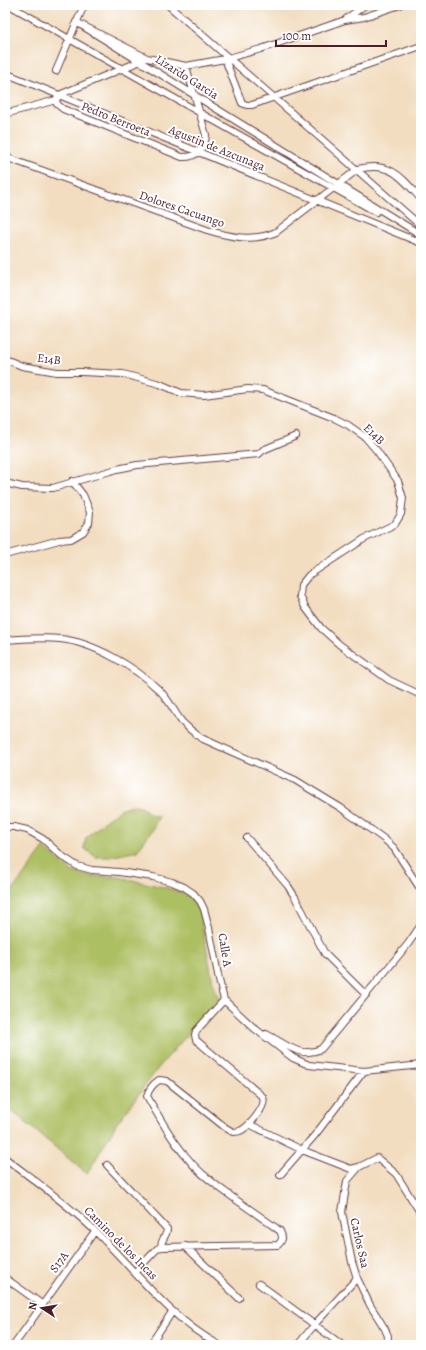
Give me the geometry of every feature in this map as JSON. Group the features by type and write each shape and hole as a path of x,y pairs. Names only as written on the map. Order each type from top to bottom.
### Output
{"street":[{"name":"Lizardo Garcia","path":"9,5 199,112 335,186 421,236"},
{"path":"56,71 84,5"},
{"path":"168,5 227,59 274,97 421,226"},
{"path":"345,20 364,5"},
{"name":"Lizardo Garcia","path":"76,22 147,58 186,66 227,59 345,20 364,17 400,5"},
{"name":"Lizardo Garcia","path":"76,22 194,94 335,186"},
{"name":"Lizardo Garcia","path":"227,59 242,103 252,105 421,46"},
{"name":"Pedro Berroeta","path":"5,114 58,98 147,58"},
{"path":"186,66 206,135 206,142 199,152"},
{"name":"Agustin de Azcunaga","path":"5,73 58,98 199,152 421,243"},
{"name":"Pedro Berroeta","path":"58,98 57,104 63,109 182,157 194,156 199,152"},
{"name":"Dolores Cacuango","path":"5,157 207,230 241,238 265,236 276,232 356,170 367,166 393,171 399,174 421,199"},
{"name":"E14B","path":"5,359 22,366 57,372 123,374 160,384 182,393 204,395 248,389 263,390 334,418 365,437 377,451 398,481 403,498 402,514 395,524 364,539 309,575 301,585 300,596 305,607 321,628 340,645 389,680 421,695"},
{"path":"5,483 22,487 53,488 117,468 137,464 258,454 263,450 296,436"},
{"path":"5,555 58,540 71,539 83,532 89,523 90,512 84,495 72,481"},
{"path":"5,640 61,638 85,644 123,662 159,690 168,699 182,721 201,738 294,780 341,808 384,839 394,848 421,890"},
{"name":"Calle A","path":"5,827 14,827 27,830 38,836 77,866 92,870 153,877 172,882 193,893 200,901 204,909 224,1000"},
{"path":"247,838 288,886 325,954 366,995"},
{"path":"254,1028 271,1036 291,1049 305,1053 311,1053 324,1047 408,944 421,925"},
{"path":"135,1272 157,1249 161,1247 278,1244 282,1241 283,1237 280,1231 210,1181 196,1167 180,1148 147,1096 148,1090 154,1083 159,1080 167,1081 233,1132 242,1130 249,1124 263,1105 263,1097 196,1040 196,1031 224,1000 254,1028 293,1058 309,1065 364,1071 421,1065"},
{"path":"280,1175 302,1150 364,1071"},
{"path":"249,1124 302,1150 346,1167 354,1169 378,1158 396,1174 421,1214"},
{"name":"Camino de los Incas","path":"5,1158 60,1200 95,1231 172,1312 219,1345"},
{"path":"107,1165 167,1229 167,1233 161,1242 161,1247"},
{"name":"Carlos Saa","path":"359,1167 347,1181 342,1212 352,1262 357,1278 370,1305 385,1329 388,1336 387,1345"},
{"name":"S17A","path":"14,1345 95,1231"},
{"path":"185,1246 239,1298"},
{"path":"5,1278 43,1305"},
{"path":"298,1345 357,1278"},
{"path":"259,1284 342,1345"},
{"path":"150,1345 172,1312"}],"green space":[{"path":"132,805 142,808 152,815 159,816 153,829 137,851 110,857 96,857 84,848 86,838 106,820 122,808"},
{"path":"44,848 73,872 88,876 119,877 167,888 192,898 200,915 213,982 219,999 159,1067 117,1123 87,1174 5,1105 5,900"}]}
